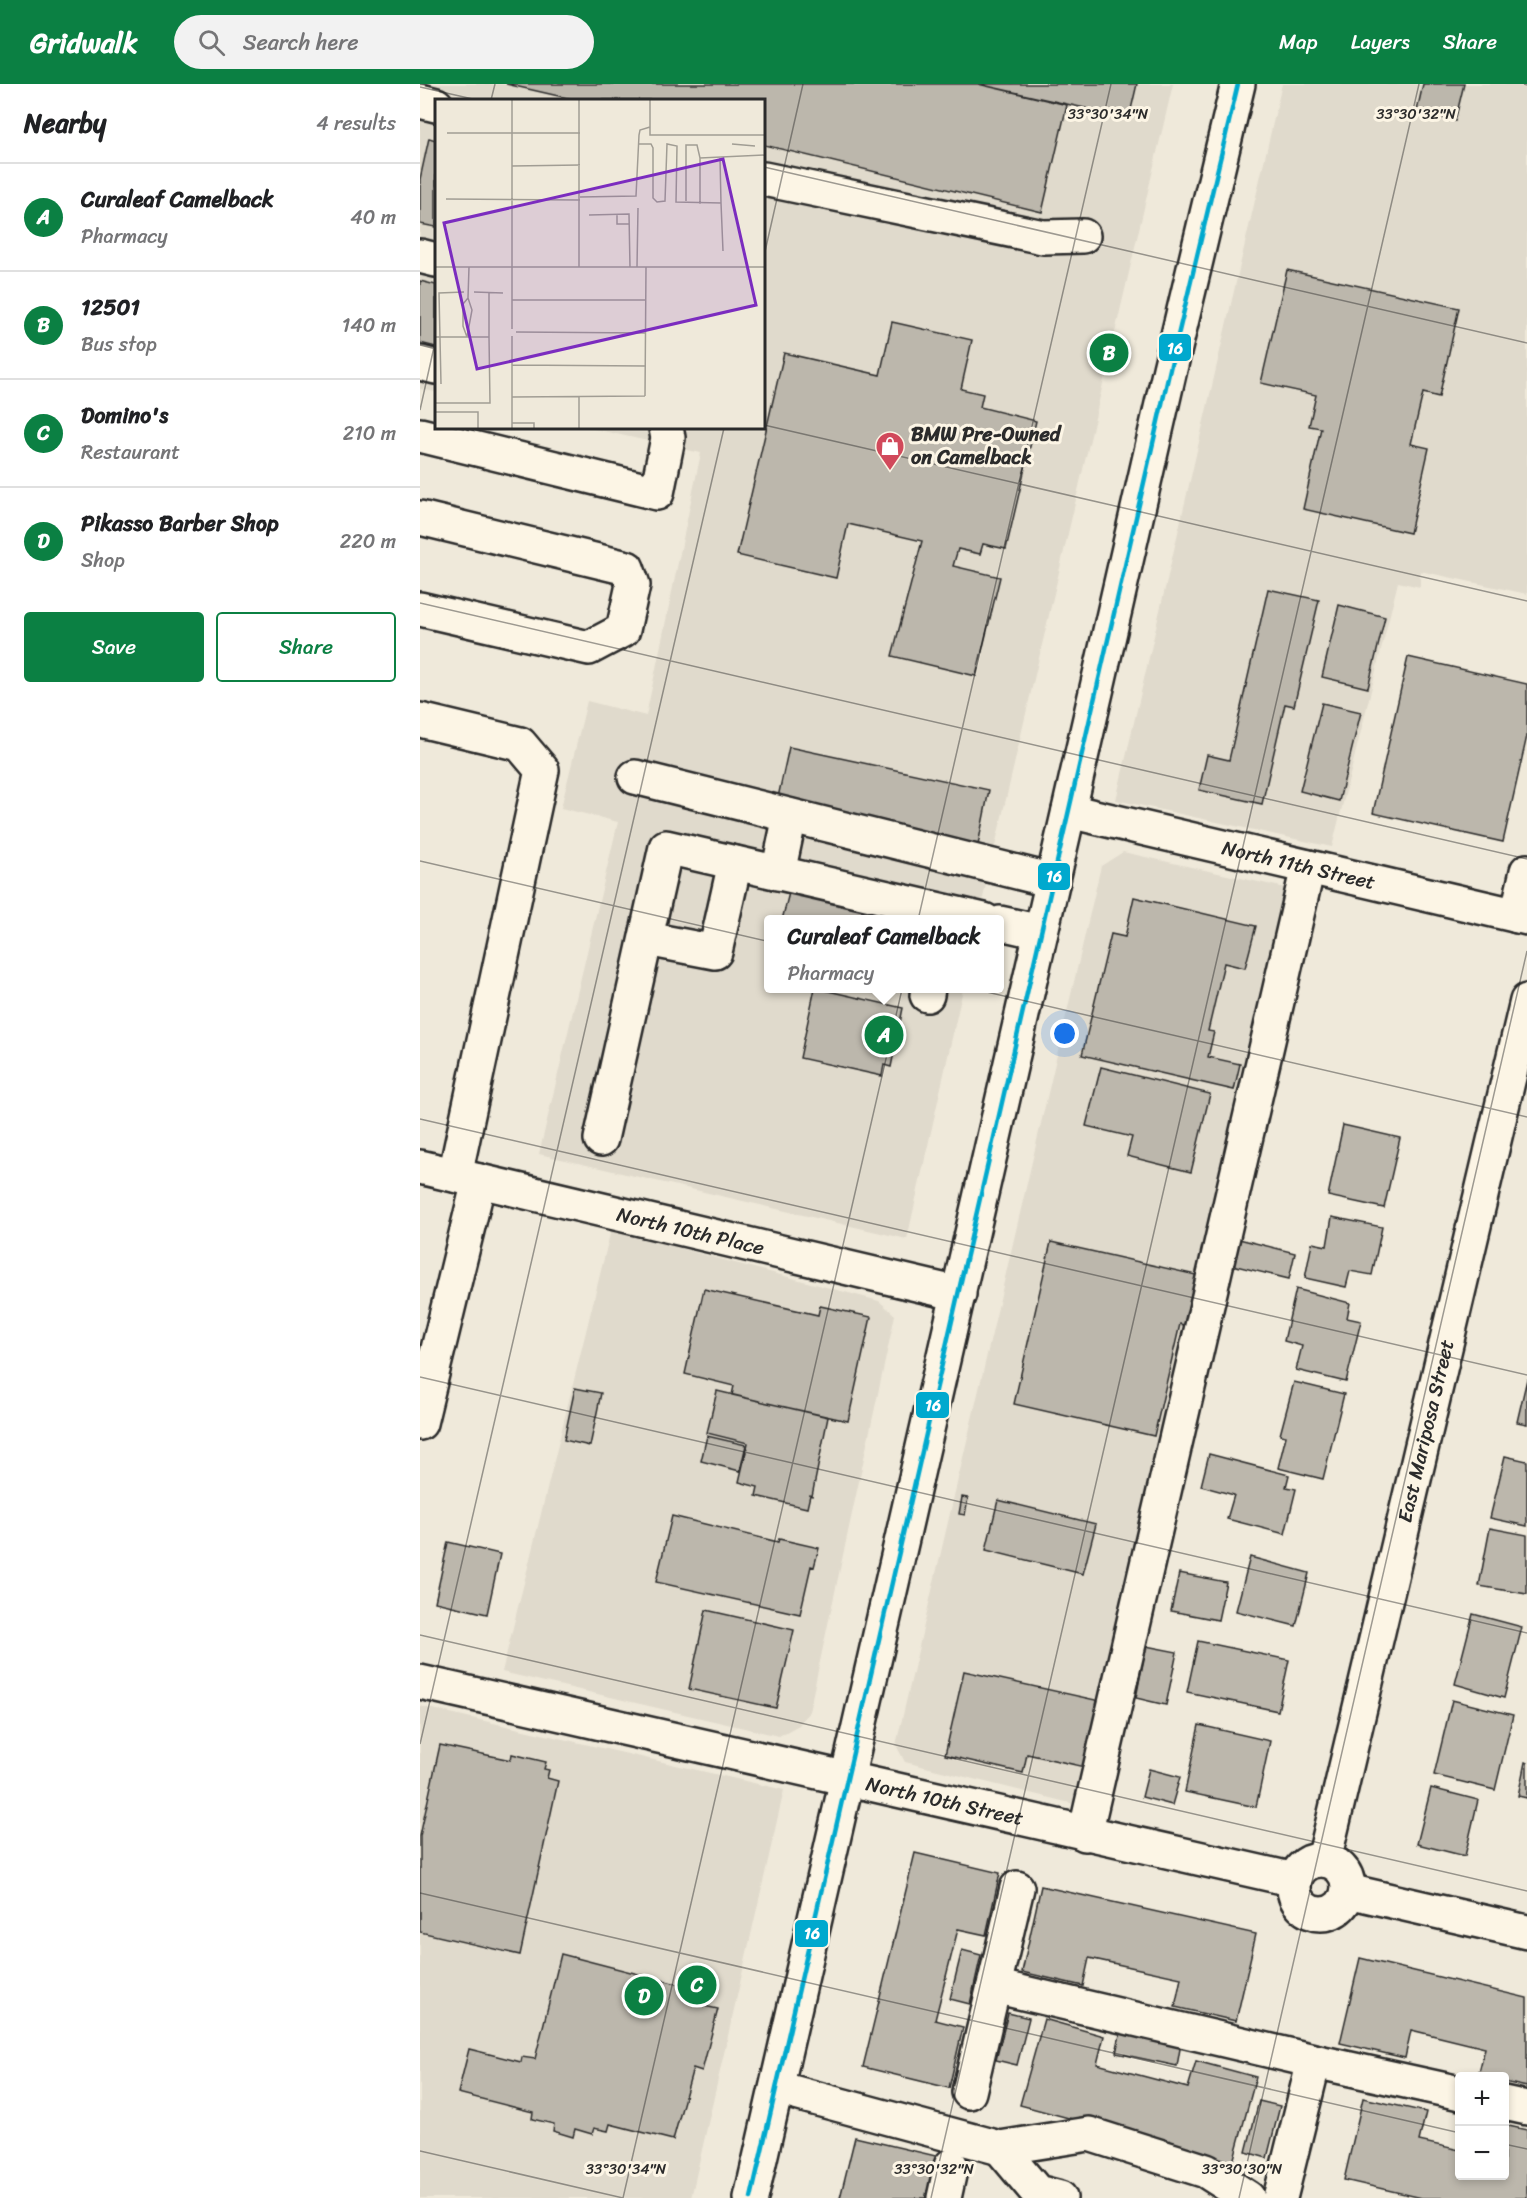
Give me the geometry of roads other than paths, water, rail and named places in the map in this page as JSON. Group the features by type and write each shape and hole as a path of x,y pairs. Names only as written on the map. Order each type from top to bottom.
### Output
{"street":[{"path":"752,2198 1041,932 1238,84"},
{"path":"420,102 435,105"},
{"path":"765,179 1043,237 1083,236"},
{"path":"420,256 435,260"},
{"path":"420,363 435,367"},
{"path":"420,435 657,493 668,438 666,429"},
{"path":"420,519 627,568 633,585 623,630 589,648 420,609"},
{"path":"420,720 520,744 542,770 420,1423"},
{"path":"635,777 1053,881"},
{"name":"North 11th Street","path":"1069,811 1522,917"},
{"path":"778,873 790,816"},
{"path":"601,1139 666,847 945,915"},
{"path":"647,939 715,952 735,863"},
{"path":"1085,1833 1308,867"},
{"path":"1522,917 1527,871"},
{"path":"1004,924 1041,932"},
{"name":"East Mariposa Street","path":"1324,1860 1527,1001"},
{"name":"North 10th Place","path":"420,1167 959,1294"},
{"name":"North 10th Street","path":"420,1682 1295,1880"},
{"path":"1324,1860 1340,1867 1345,1874 1348,1891 1340,1906 1325,1914 1316,1913 1301,1905 1294,1889 1298,1873 1309,1863 1324,1860"},
{"path":"969,2092 1017,1888"},
{"path":"1348,1891 1527,1932"},
{"path":"994,1986 1455,2092"},
{"path":"1280,2198 1314,2061"},
{"path":"777,2088 1000,2148 1089,2134 1206,2171 1248,2198"},
{"path":"1509,2104 1527,2108"},
{"path":"1000,2148 1037,2192 1060,2198"},
{"path":"945,2198 951,2166"}],"place":[{"name":"12501","path":"1109,353"},
{"name":"BMW Pre-Owned on Camelback","path":"890,472"},
{"name":"Curaleaf Camelback","path":"884,1035"},
{"name":"Domino's","path":"697,1985"},
{"name":"Pikasso Barber Shop","path":"644,1996"}]}
